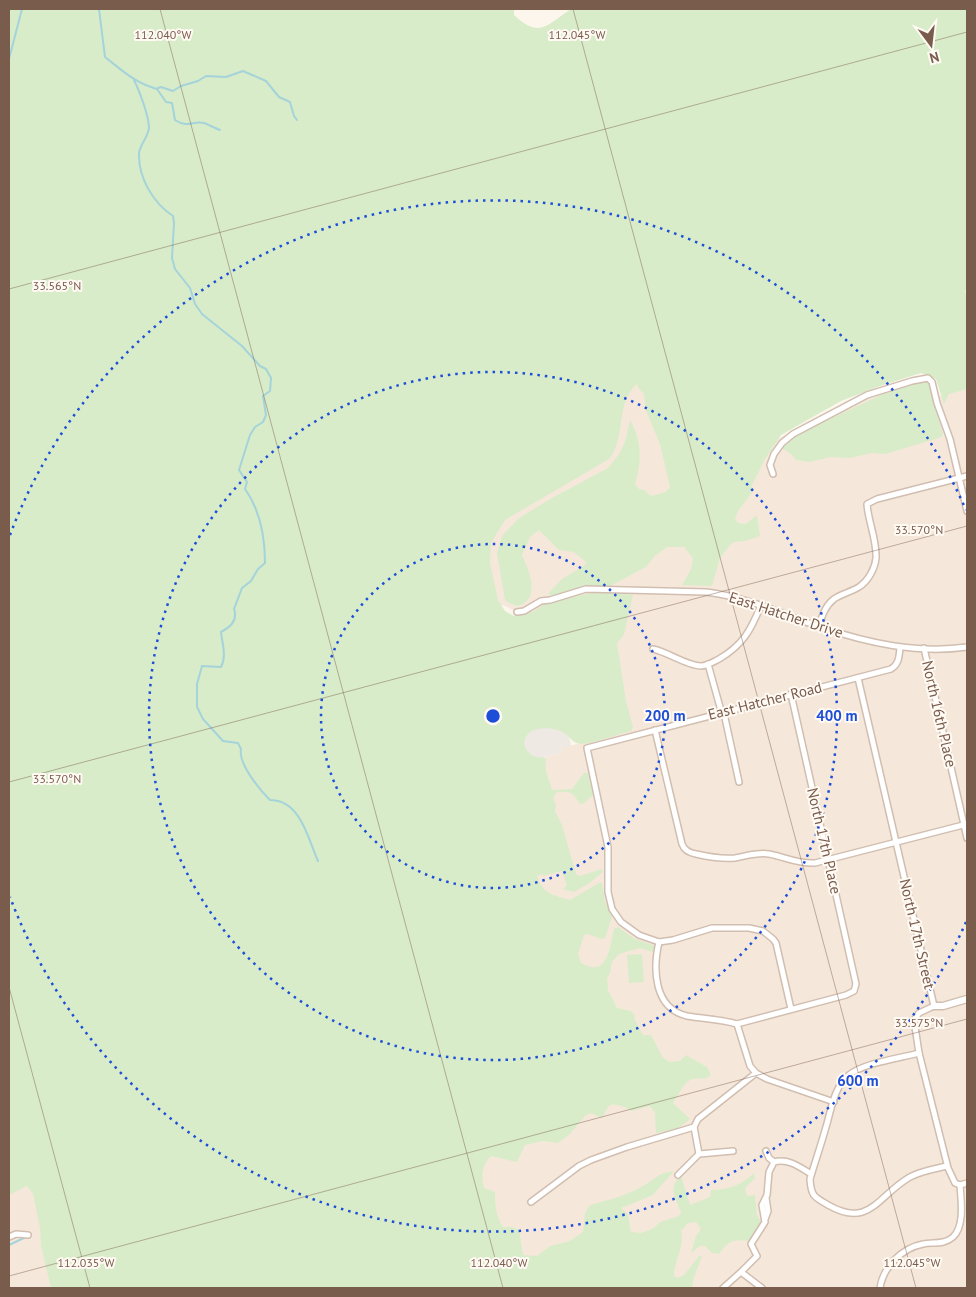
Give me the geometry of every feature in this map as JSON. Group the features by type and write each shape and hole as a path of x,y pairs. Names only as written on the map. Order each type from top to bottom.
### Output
{"street":[{"path":"773,474 770,465 774,454 782,443 793,434 867,395 928,378 932,382 937,403 950,439 967,511"},
{"path":"819,626 826,608 834,599 859,587 869,578 874,568 876,550 867,504 967,476"},
{"name":"East Hatcher Drive","path":"517,612 524,611 541,601 586,589 706,592 721,594 761,605 867,642 900,648 967,647"},
{"path":"653,649 663,651 692,664 700,666 708,664 725,655 746,637 761,605"},
{"name":"East Hatcher Road","path":"659,942 639,935 629,929 616,917 610,902 608,892 608,847 587,748 892,669 899,660 900,648"},
{"name":"North 16th Place","path":"924,648 966,824 967,838"},
{"path":"708,664 725,718 740,782"},
{"name":"North 17th Street","path":"858,678 934,1006 919,1013 914,1020 919,1053 947,1166 953,1180 960,1185"},
{"name":"North 17th Place","path":"791,694 856,978 855,988 846,995 791,1009"},
{"path":"655,730 684,849 691,853 712,858 769,854 806,864 966,824"},
{"path":"712,928 749,928 763,931 776,943 791,1009 737,1024 682,1014 664,1000 658,988 656,956 659,942 673,940 712,928"},
{"path":"934,1006 943,1006 967,999"},
{"path":"737,1024 750,1066 756,1073 834,1102"},
{"path":"919,1053 854,1071 845,1079 834,1102 810,1179 810,1189 814,1197 843,1212 852,1214 862,1213 874,1207 900,1183 913,1176 947,1166"},
{"path":"699,1154 694,1127 698,1119 756,1073"},
{"path":"532,1202 579,1166 590,1160 694,1127"},
{"path":"678,1175 699,1154 734,1151"},
{"path":"766,1152 774,1162 793,1163 812,1174"},
{"path":"722,1288 757,1256 751,1244 765,1222 768,1211 766,1198 770,1172 774,1162"},
{"path":"880,1288 887,1269 910,1248 921,1244 943,1243 954,1237 961,1212 960,1185 967,1183"},
{"path":"9,1237 16,1234 28,1235"},
{"path":"741,1272 762,1288"}],"shaded area":[{"path":"653,376 733,494 776,440 849,400 883,387 901,385 928,376 934,380 940,396 967,384 967,1288 583,1288 510,1272 475,1179 569,967 550,901 532,875 547,805 543,772 545,757 562,753 561,748 628,731 519,624 517,612 505,606 495,604 420,437"},
{"path":"566,719 571,746 561,748 562,753 523,762 516,732"},
{"path":"27,1178 46,1192 60,1288 9,1288 9,1184"}],"green space":[{"path":"9,9 514,9 514,15 530,26 537,28 549,24 571,9 967,9 967,286 965,292 967,295 967,389 949,394 944,404 936,379 921,373 841,401 781,435 765,459 752,485 751,494 738,511 735,519 738,523 746,524 757,515 760,536 734,542 730,545 720,558 712,586 682,585 691,569 693,558 684,547 667,547 655,556 646,567 610,586 584,586 553,596 548,594 562,579 584,566 586,562 574,552 559,550 539,530 530,537 522,555 531,581 531,594 523,604 518,606 505,600 497,553 502,536 519,518 608,468 619,454 625,442 630,420 637,436 640,452 635,484 640,490 643,489 651,496 666,492 670,487 660,444 646,411 644,394 637,384 630,391 626,400 618,441 609,459 505,520 491,543 490,563 498,600 505,611 514,616 533,612 546,603 600,591 633,595 624,635 617,643 626,701 633,727 631,731 586,744 576,742 560,731 551,729 534,730 525,738 525,747 529,753 546,759 546,772 552,790 572,789 584,773 588,773 593,795 583,804 579,803 573,794 568,792 557,792 553,798 556,805 555,811 562,825 576,874 580,876 602,869 603,872 574,892 562,889 567,886 562,871 537,876 542,887 549,893 570,900 602,883 605,902 612,917 605,938 584,935 578,954 581,963 590,967 597,967 602,964 606,959 614,929 618,927 635,939 653,945 655,949 653,952 640,948 619,954 612,962 607,978 608,990 617,1008 631,1011 643,1035 651,1035 663,1058 670,1062 680,1061 686,1055 707,1067 711,1075 705,1079 693,1079 682,1088 673,1103 690,1119 677,1129 656,1133 655,1113 650,1106 631,1111 625,1107 612,1104 608,1107 602,1118 591,1113 585,1116 570,1134 558,1143 543,1141 525,1145 517,1162 491,1156 483,1170 484,1188 495,1192 496,1211 503,1227 512,1227 519,1230 523,1255 537,1256 550,1246 570,1241 583,1232 585,1213 590,1205 630,1192 664,1173 674,1171 653,1195 621,1208 628,1215 631,1232 641,1233 654,1228 660,1222 679,1216 681,1213 675,1198 674,1185 681,1176 690,1205 710,1197 711,1190 734,1186 754,1173 755,1178 745,1188 747,1196 755,1195 757,1216 762,1222 750,1241 739,1240 729,1243 719,1254 712,1253 705,1246 700,1246 691,1253 696,1236 701,1229 696,1222 688,1223 681,1231 682,1243 674,1276 678,1278 684,1275 699,1256 702,1256 692,1288 51,1288 41,1246 40,1228 33,1194 27,1186 9,1195"},
{"path":"928,381 943,435 939,438 885,454 872,453 849,458 831,457 810,462 796,460 782,448 800,433 881,395 910,384"},
{"path":"642,954 644,982 629,983 627,955"}],"waterway":[{"path":"9,59 22,9"},
{"path":"99,9 105,57 136,80 157,89 166,102 172,103 175,120 184,124 200,122 220,130"},
{"path":"158,88 161,87 173,91 206,76 226,77 243,71 266,81 279,97 290,102 297,120"},
{"path":"134,80 149,123 147,135 139,153 139,162 144,180 153,197 173,216 172,258 175,269 190,288 195,304 202,314 242,346 260,366 266,369 271,378 270,391 263,396 266,415 263,422 255,427 250,435 239,470 247,482 245,489 261,524 265,563 258,569 251,581 242,588 234,609 234,620 228,628 221,632 224,654 221,667 202,666 197,684 197,707 203,719 223,741 238,743 246,769 266,796 270,800 289,806 296,814 307,832 318,861"},
{"path":"9,1245 26,1237"}]}
